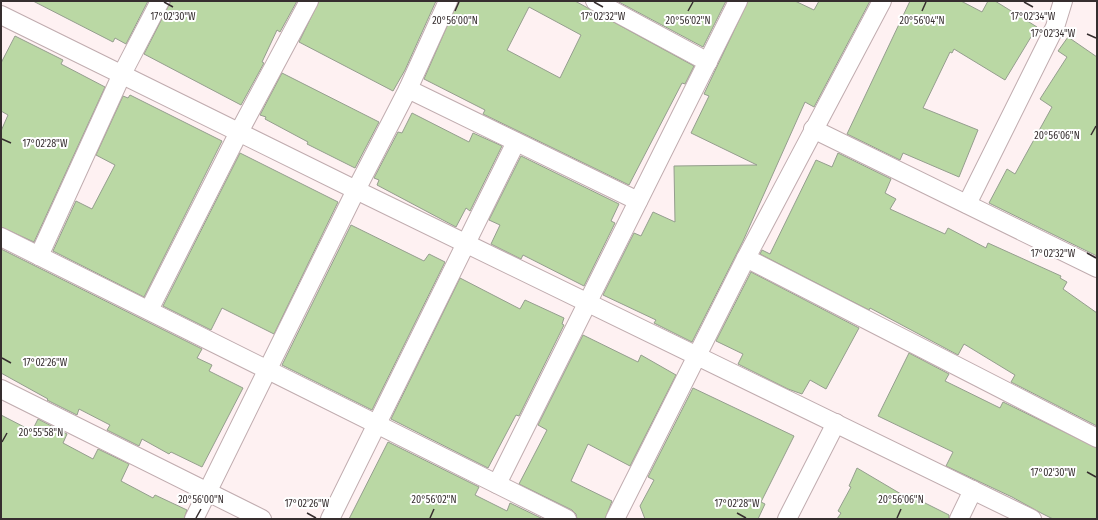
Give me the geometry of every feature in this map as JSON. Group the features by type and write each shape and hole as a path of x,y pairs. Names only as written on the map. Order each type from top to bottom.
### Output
{"street":[{"path":"39,256 122,74 160,1"},
{"path":"149,310 239,132 309,1"},
{"path":"194,519 356,190 408,89 448,1"},
{"path":"595,1 708,62"},
{"path":"497,484 738,1"},
{"path":"615,519 696,355 813,129 882,1"},
{"path":"967,204 1055,27 1064,1"},
{"path":"1,15 466,244 1032,519"},
{"path":"408,89 638,201"},
{"path":"813,129 1097,268"},
{"path":"330,519 516,142"},
{"path":"1,237 269,369 567,519"},
{"path":"746,258 1097,438"},
{"path":"1,389 262,519"},
{"path":"787,519 836,423"},
{"path":"959,519 973,490"}],"building":[{"path":"33,1 148,1 126,44 115,38 113,42"},
{"path":"171,1 297,1 280,32 277,30 262,62 264,63 241,105 144,54"},
{"path":"319,1 436,1 405,70 393,91 299,42"},
{"path":"458,1 575,1 694,66 685,84 682,83 629,185 483,114 485,110 424,79","holes":["529,7 581,35 560,78 507,50"]},
{"path":"617,1 726,1 703,47"},
{"path":"748,1 795,1 814,10 819,1 870,1 814,107 805,102 743,241 692,342 654,323 656,320 603,295 634,233 641,236 653,212 675,222 674,166 757,165 691,133 709,96 704,94"},
{"path":"910,1 961,1 982,12 988,1 995,1 1037,27 1005,80 954,49 952,53 950,52 923,108 978,130 959,177 903,153 900,160 847,134"},
{"path":"15,36 63,60 61,64 105,87 34,242 1,227 1,131 8,115 1,111 1,63"},
{"path":"1068,37 1097,57 1097,256 989,203 1007,169 1015,174 1052,107 1040,99 1067,57 1058,51"},
{"path":"282,73 379,122 355,168 307,144 308,142 260,115"},
{"path":"130,95 222,141 144,297 53,251 76,201 92,209 115,165 96,155 123,96 128,98"},
{"path":"412,113 469,142 473,133 502,146 470,211 466,208 456,227 377,185 379,180 374,178 398,132 402,133"},
{"path":"240,153 338,202 274,334 222,308 211,330 163,306"},
{"path":"838,153 891,179 885,193 896,199 890,209 945,234 948,228 986,248 988,243 1061,276 1060,278 1067,282 1063,289 1097,313 1097,426 1011,382 1015,375 964,344 958,355 870,308 869,310 760,254 762,250 770,254 816,160 832,167"},
{"path":"521,156 619,204 611,221 615,223 584,286 523,255 521,259 491,244 500,225 489,220"},
{"path":"351,225 424,261 429,254 445,262 372,410 282,365"},
{"path":"1,249 202,349 197,358 212,365 209,371 243,388 202,467 171,452 169,454 142,439 139,446 107,430 110,425 79,409 77,415 47,400 48,399 1,373"},
{"path":"751,272 859,328 826,389 810,380 802,394 788,389 738,364 743,354 716,341"},
{"path":"460,278 520,309 525,300 564,318 562,324 564,325 519,416 516,415 488,468 391,419"},
{"path":"583,335 638,362 641,355 676,375 630,466 588,444 571,481 612,501 605,519 577,519 576,514 572,510 519,484 547,430 538,425"},
{"path":"909,353 949,374 945,381 1000,408 1003,402 1097,448 1097,519 1053,519 1012,497 946,466 953,452 878,416"},
{"path":"693,388 794,436 761,502 765,504 758,519 645,519 640,506 654,480 648,477"},
{"path":"1,415 32,431 38,419 67,434 63,443 93,459 98,449 129,464 121,481 153,498 155,495 187,510 184,519 1,519"},
{"path":"388,442 479,487 475,495 507,511 510,503 543,519 349,519"},
{"path":"857,468 906,497 907,494 949,515 949,519 837,519 841,513 838,511 851,487 849,486"}]}
